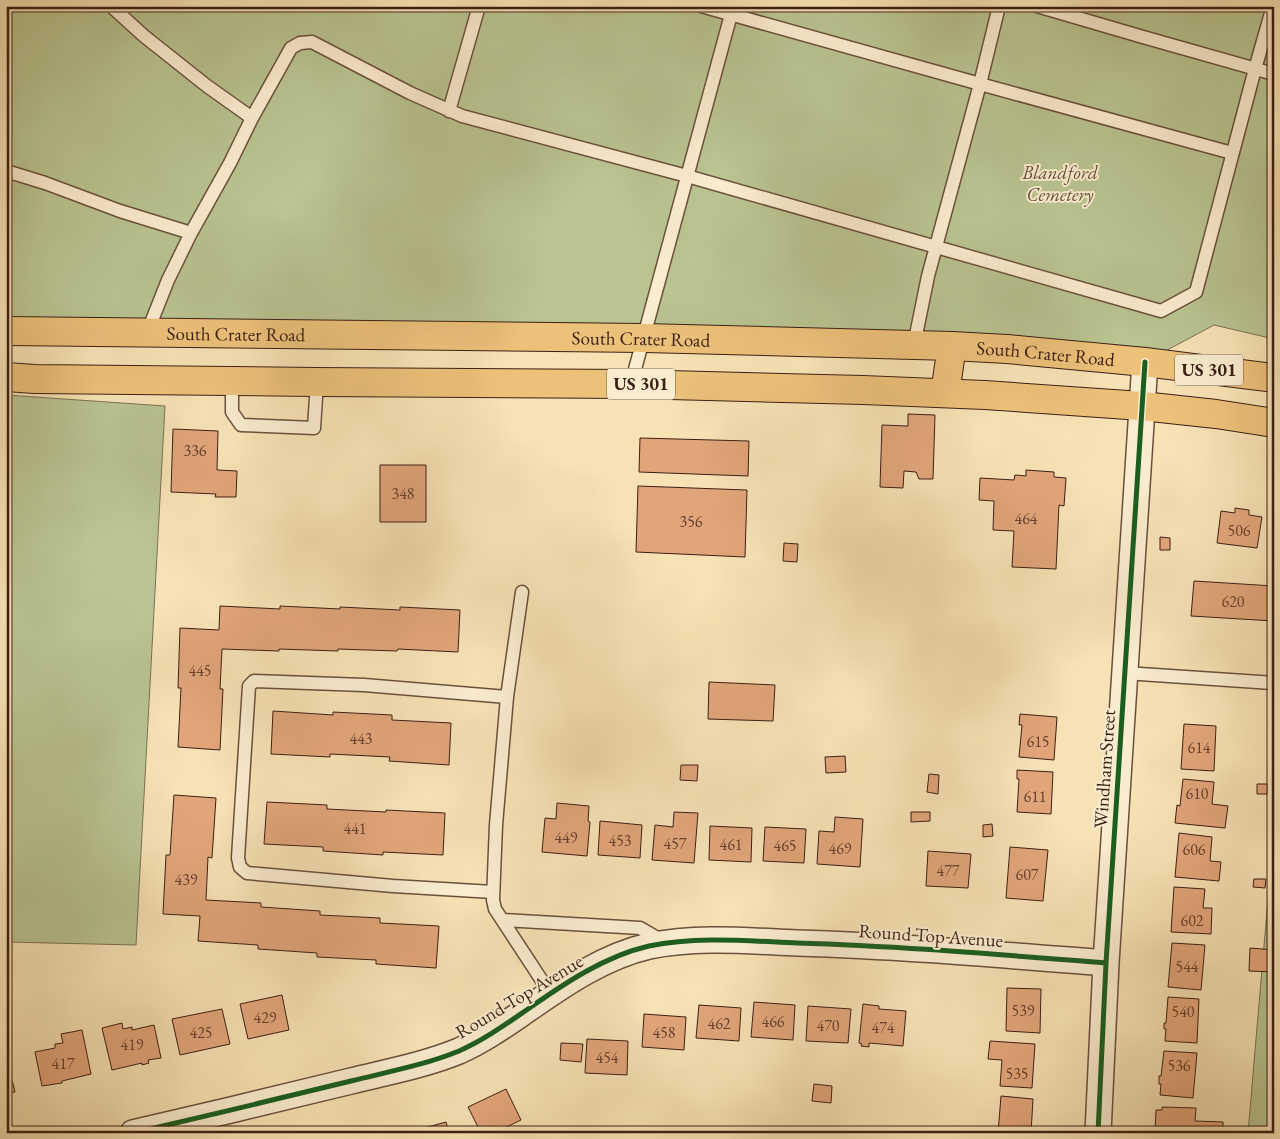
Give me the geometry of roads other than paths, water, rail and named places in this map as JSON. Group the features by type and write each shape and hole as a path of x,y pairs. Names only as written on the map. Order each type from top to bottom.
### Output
{"main road":[{"name":"South Crater Road","path":"6,331 644,338 952,346 1007,349 1145,362 1274,378"},
{"path":"945,393 952,346"},
{"name":"US 301","path":"6,377 34,379 631,384 863,390 945,393 1142,406 1216,414 1274,423"}],"street":[{"name":"Windham Street","path":"1098,1133 1106,963 1145,362"},
{"name":"Round Top Avenue","path":"133,1133 444,1057 470,1046 495,1032 550,993 578,976 618,956 648,946 688,940 852,944 1106,963"}],"lane":[{"path":"111,6 144,36 207,86 252,118"},
{"path":"449,111 479,6"},
{"path":"701,6 732,10 980,84 1232,153"},
{"path":"914,345 935,248 980,84 999,6"},
{"path":"1037,6 1143,38 1274,74"},
{"path":"147,333 168,280 191,233 291,48 300,42 312,42 410,93 462,116 687,176 1161,311 1196,292 1273,6"},
{"path":"631,384 732,10"},
{"path":"6,171 45,183 120,211 191,233"},
{"path":"232,380 232,412 241,425 314,428 317,382"},
{"name":"Round Top Avenue","path":"522,592 507,697 496,825 493,900 495,908 550,993"},
{"path":"1125,673 1274,683"},
{"path":"493,892 393,886 247,873 240,867 238,858 249,686 254,681 364,685 507,697"},
{"path":"503,920 640,928 666,944"}],"park label":[{"name":"Blandford Cemetery","path":"1060,183"}]}
